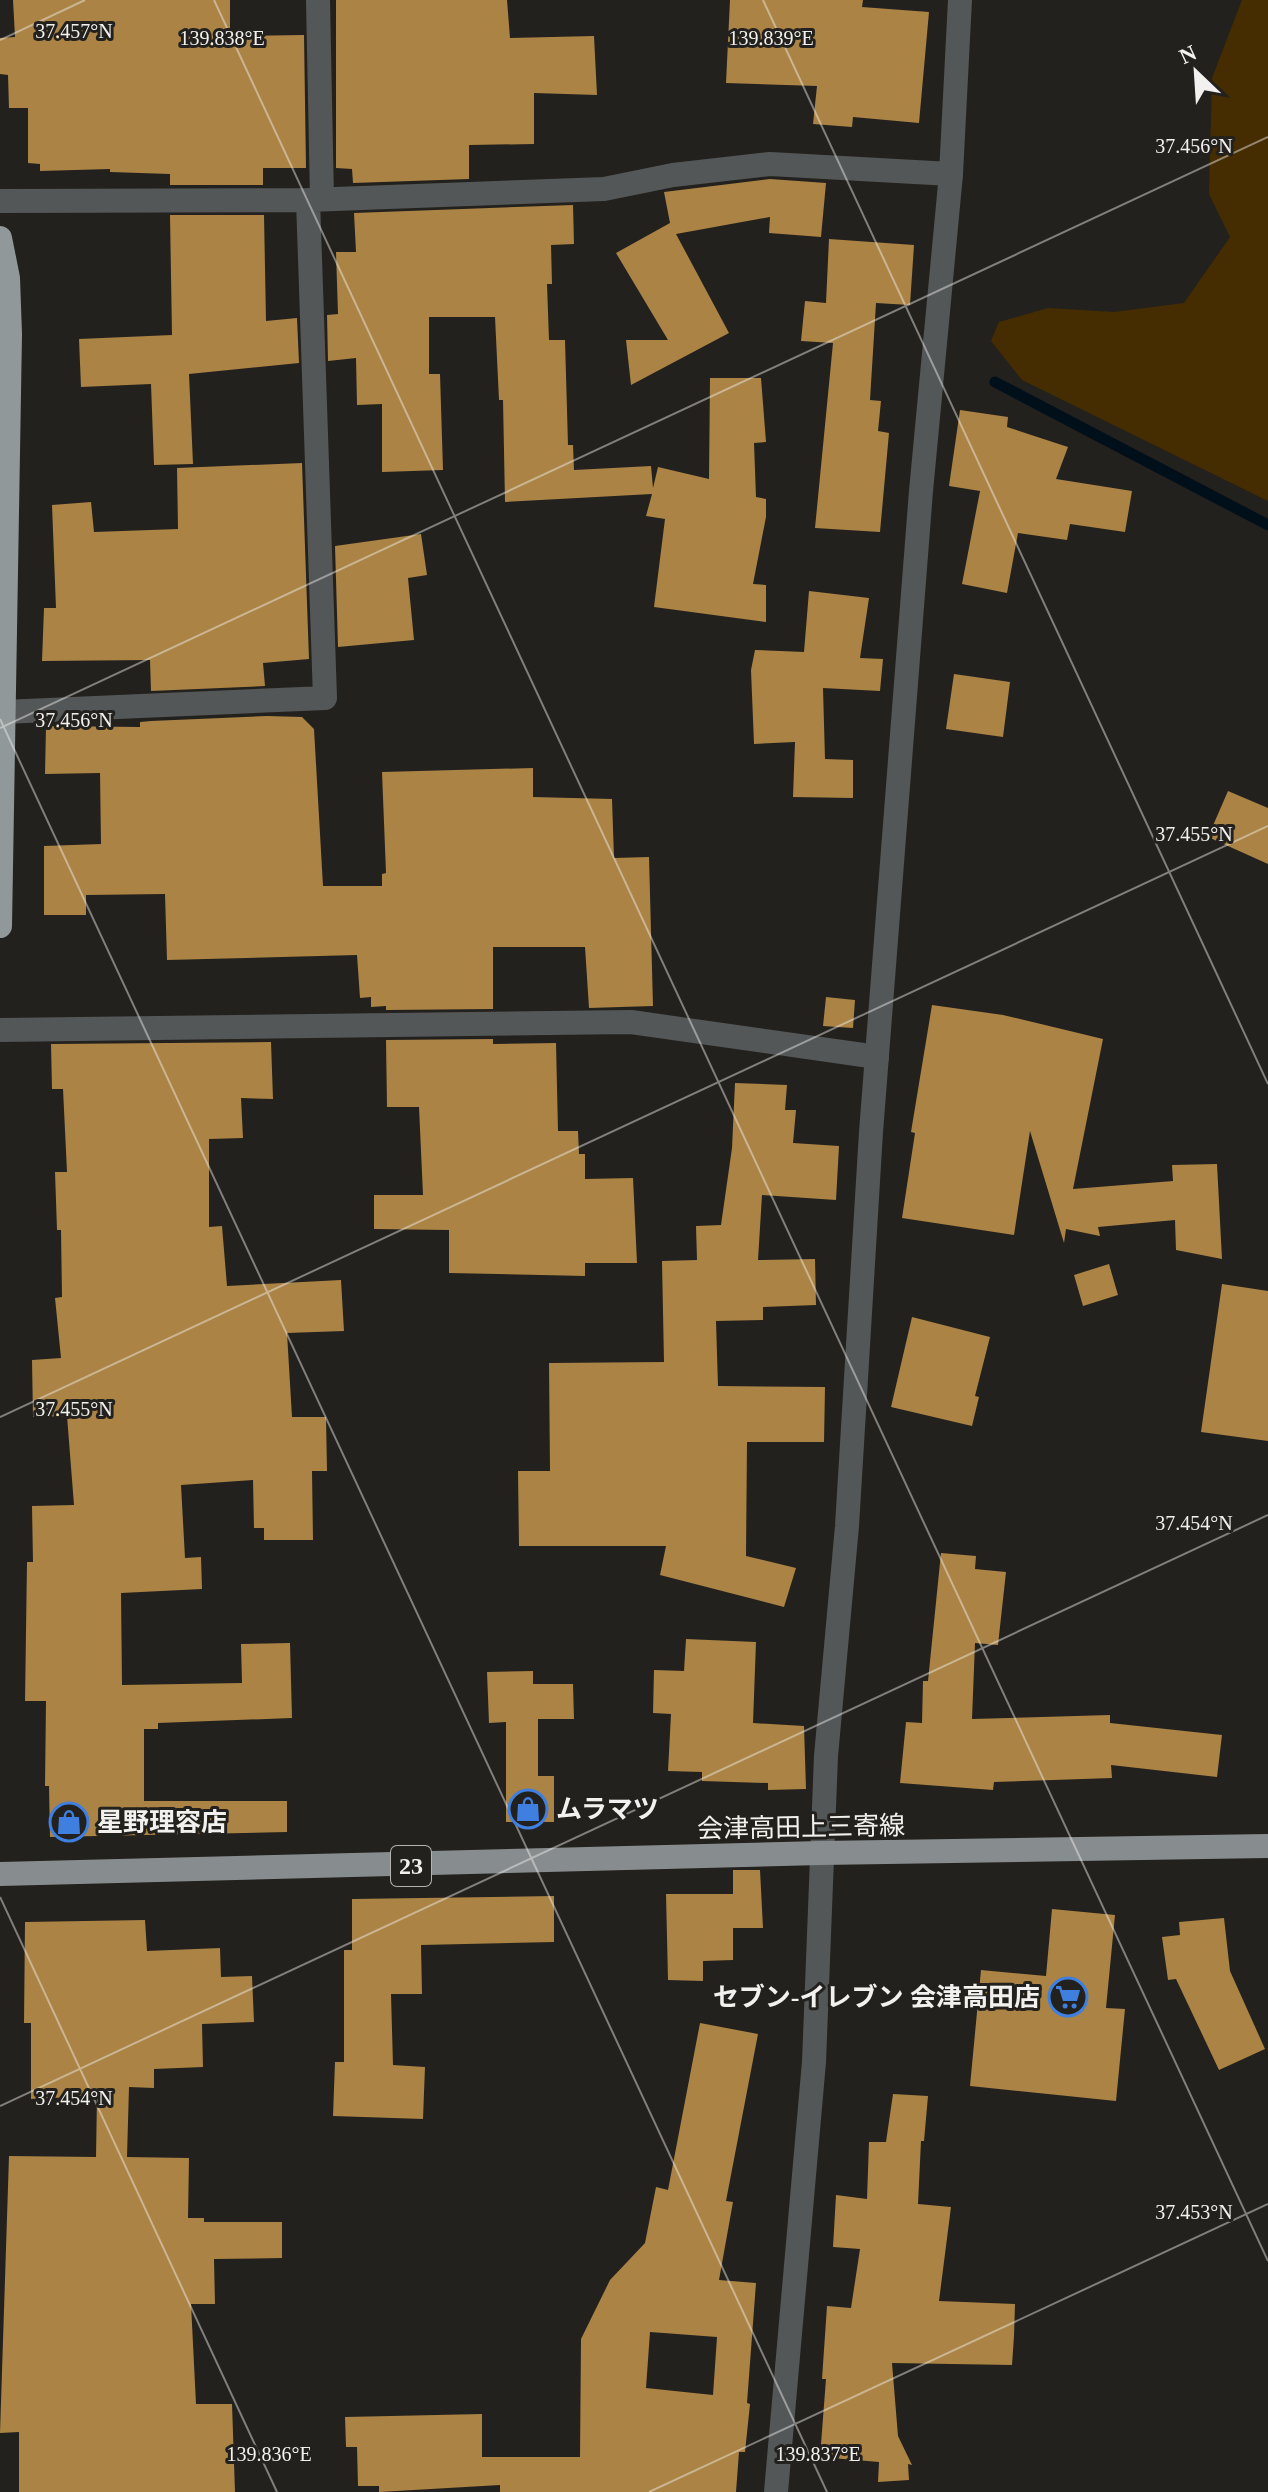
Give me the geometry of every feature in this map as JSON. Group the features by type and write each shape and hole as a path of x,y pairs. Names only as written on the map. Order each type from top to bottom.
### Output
{"highway":[{"path":"0,238 8,278 10,334 0,926"}],"main road":[{"name":"会津高田上三寄線","path":"0,1874 821,1853 1268,1846"}],"street":[{"path":"3,712 325,698 315,199 318,0"},
{"path":"776,2492 814,2062 821,1853 877,1057 923,476 951,174 960,0"},
{"path":"0,201 315,199 604,189 673,175 770,164 951,174"},
{"path":"0,1030 631,1022 877,1057"}],"shaded area":[{"path":"1242,0 1268,0 1268,501 1022,380 991,341 999,322 1048,308 1114,312 1184,303 1230,237 1209,194 1212,78"}],"building":[{"path":"13,0 230,0 230,36 304,35 306,168 263,168 263,185 170,185 170,174 110,172 110,169 40,171 40,164 28,163 28,108 9,108 8,75 0,74 0,38 15,37"},
{"path":"336,0 507,0 510,38 594,36 597,95 534,93 534,144 469,145 469,179 353,183 352,169 336,168"},
{"path":"730,0 863,0 862,7 929,12 919,123 853,117 852,127 813,124 817,86 726,83"},
{"path":"770,179 826,183 821,237 769,233 770,217 676,234 729,333 631,385 626,340 668,340 616,253 670,223 664,192"},
{"path":"573,205 574,244 551,245 552,284 547,284 549,340 565,340 568,445 573,445 574,470 651,466 653,488 658,467 709,479 710,378 761,378 766,442 754,443 756,497 766,499 766,517 753,584 766,585 766,622 654,607 665,519 646,516 652,494 505,502 503,400 499,400 495,317 429,317 429,374 440,374 443,470 382,472 382,404 357,405 356,358 328,361 327,315 338,314 336,252 356,252 354,213"},
{"path":"170,215 264,215 266,321 297,318 299,363 189,374 193,464 154,465 151,384 81,387 79,339 172,335"},
{"path":"829,239 914,245 910,305 876,303 870,400 881,401 878,431 889,433 880,532 815,528 833,343 801,341 805,301 826,303"},
{"path":"960,410 1008,417 1007,427 1068,447 1056,479 1132,491 1125,532 1070,524 1067,540 1018,533 1007,593 962,584 980,491 949,486"},
{"path":"302,463 309,659 263,663 265,686 151,691 150,660 42,661 44,608 56,608 52,505 91,502 94,532 178,529 177,468"},
{"path":"421,534 427,575 408,578 414,640 338,647 335,546"},
{"path":"809,591 869,598 860,658 883,659 880,691 823,688 825,759 853,760 853,798 793,797 795,742 754,744 751,670 755,650 804,652"},
{"path":"954,674 1010,682 1003,737 946,729"},
{"path":"302,717 314,729 323,886 382,886 382,874 386,873 382,772 533,768 533,797 612,799 614,858 649,857 653,1006 589,1008 585,947 493,947 493,1009 386,1010 386,1006 371,1007 371,997 360,998 357,955 167,960 165,894 86,895 86,915 44,915 44,846 101,844 100,773 45,774 46,726 140,727 140,722 151,721"},
{"path":"1228,791 1268,808 1268,864 1208,837"},
{"path":"826,997 855,1000 853,1028 823,1026"},
{"path":"932,1005 1003,1015 1103,1039 1073,1189 1173,1181 1172,1165 1217,1164 1222,1259 1176,1250 1175,1220 1098,1227 1100,1236 1066,1229 1064,1243 1030,1131 1014,1235 902,1218 915,1133 911,1132"},
{"path":"493,1039 493,1044 556,1043 558,1131 578,1131 579,1154 585,1154 585,1179 633,1178 637,1263 585,1263 585,1276 449,1273 449,1230 374,1229 374,1195 423,1195 419,1107 387,1107 386,1040"},
{"path":"271,1042 273,1099 241,1098 243,1138 209,1139 209,1227 222,1226 227,1286 341,1280 344,1331 287,1333 292,1417 326,1417 327,1471 312,1471 313,1540 264,1540 264,1528 254,1528 253,1480 181,1485 185,1558 201,1557 202,1589 121,1593 122,1685 242,1683 241,1644 290,1643 292,1718 158,1723 158,1729 144,1729 144,1801 287,1801 287,1832 50,1837 49,1786 45,1786 46,1701 25,1701 27,1562 33,1562 32,1506 74,1505 67,1416 33,1417 32,1360 61,1358 55,1298 62,1297 61,1230 57,1230 55,1172 67,1172 63,1089 52,1089 51,1044"},
{"path":"735,1083 787,1085 785,1110 796,1110 793,1143 839,1146 836,1200 762,1195 758,1260 815,1259 816,1305 763,1307 763,1320 716,1321 718,1386 825,1387 824,1442 747,1442 746,1556 796,1568 784,1607 660,1575 666,1546 519,1546 518,1471 550,1471 549,1363 664,1362 662,1261 697,1260 696,1226 721,1225 732,1148"},
{"path":"1109,1264 1118,1295 1083,1306 1074,1275"},
{"path":"1222,1284 1268,1291 1268,1441 1201,1432"},
{"path":"912,1317 990,1337 975,1396 979,1397 972,1426 891,1407"},
{"path":"941,1553 976,1556 975,1569 1006,1572 998,1645 975,1643 972,1719 1110,1715 1110,1723 1222,1735 1217,1777 1111,1765 1112,1778 994,1782 993,1790 900,1783 906,1722 922,1723 923,1681 928,1681"},
{"path":"686,1639 756,1642 753,1723 804,1726 806,1789 768,1790 768,1783 702,1781 702,1772 668,1771 671,1714 653,1713 654,1670 684,1671"},
{"path":"533,1671 533,1684 573,1684 574,1719 538,1719 538,1776 554,1776 554,1822 506,1822 506,1722 489,1723 487,1672"},
{"path":"733,1870 760,1870 763,1928 733,1928 733,1960 703,1961 703,1981 668,1980 666,1894 733,1894"},
{"path":"554,1896 554,1942 421,1945 422,1994 391,1994 393,2065 425,2067 423,2119 333,2116 335,2062 344,2062 344,1950 352,1950 352,1899"},
{"path":"1052,1909 1115,1915 1106,2008 1125,2009 1116,2101 970,2086 981,1970 1046,1976"},
{"path":"1224,1918 1230,1971 1265,2049 1219,2070 1176,1979 1168,1980 1162,1937 1180,1935 1179,1922"},
{"path":"145,1920 147,1951 220,1948 221,1977 252,1976 254,2022 202,2024 203,2067 154,2069 154,2088 129,2087 127,2157 189,2158 188,2218 204,2218 204,2222 282,2222 282,2258 214,2259 215,2304 191,2304 196,2404 232,2404 235,2492 19,2492 19,2432 0,2433 9,2156 96,2157 97,2096 31,2099 31,2023 24,2023 25,1922"},
{"path":"700,2023 758,2034 726,2201 733,2202 719,2280 756,2283 747,2403 750,2404 745,2452 739,2452 736,2492 500,2492 500,2485 379,2492 379,2486 358,2486 357,2447 346,2447 345,2417 482,2414 482,2457 580,2457 581,2339 610,2280 645,2243 656,2187 668,2190","holes":["650,2332 717,2337 713,2395 646,2388"]},
{"path":"893,2094 928,2096 924,2141 921,2141 918,2204 951,2207 939,2301 1015,2304 1014,2336 1012,2365 892,2363 898,2436 912,2465 908,2464 909,2480 878,2482 879,2462 820,2457 826,2379 822,2379 827,2306 851,2308 860,2249 833,2247 836,2195 867,2199 869,2142 886,2142"}],"waterway":[{"path":"995,382 1268,525"}],"place":[{"name":"ムラマツ","path":"528,1809"},
{"name":"星野理容店","path":"69,1822"},
{"name":"セブン-イレブン 会津高田店","path":"1068,1997"}]}
